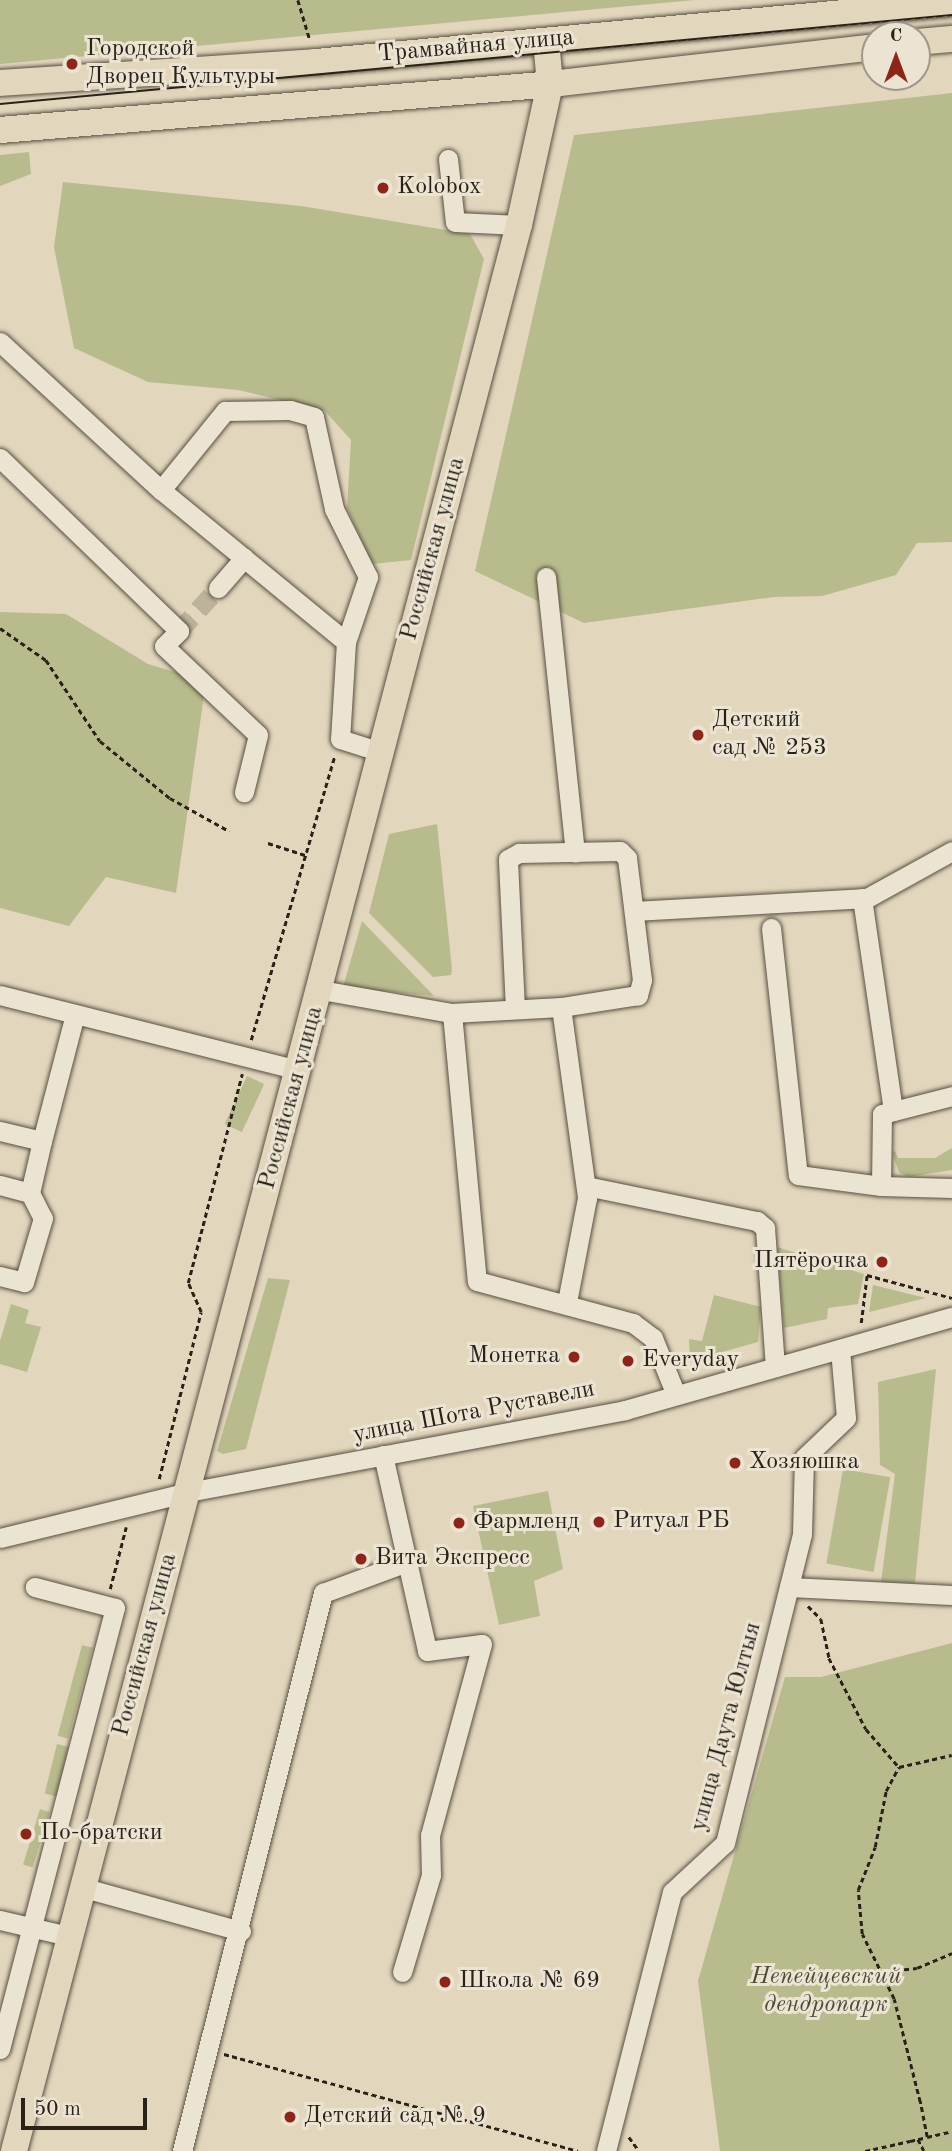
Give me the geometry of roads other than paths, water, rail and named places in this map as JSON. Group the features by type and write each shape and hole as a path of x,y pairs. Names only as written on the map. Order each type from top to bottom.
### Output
{"main road":[{"name":"Трамвайная улица","path":"0,83 316,62 952,3"},
{"path":"931,41 952,39"},
{"name":"Российская улица","path":"14,2151 68,1936 321,990 519,225 551,84 546,41"},
{"name":"Трамвайная улица","path":"0,130 551,84 861,49"}],"street":[{"path":"448,159 455,222 519,225"},
{"path":"0,342 162,490 346,642"},
{"path":"162,490 225,411 290,410 314,417 334,509 368,577 346,642 340,738 381,752"},
{"path":"0,458 179,631 164,646 258,735 244,792"},
{"path":"218,588 244,558"},
{"path":"546,577 575,852"},
{"path":"321,990 452,1013 561,1007 638,995 642,980 634,911 627,858 620,851 519,853 508,859 515,1009"},
{"path":"634,911 862,898 952,851"},
{"path":"862,898 893,1111"},
{"path":"771,928 798,1175 881,1186 952,1188"},
{"path":"0,995 299,1070"},
{"path":"561,1007 586,1186 567,1302"},
{"path":"452,1013 477,1281 567,1302 633,1323 653,1338 676,1395"},
{"path":"0,1276 24,1282 43,1218 30,1193 75,1014"},
{"path":"881,1186 883,1114 952,1096"},
{"path":"0,1131 42,1141"},
{"path":"0,1185 30,1193"},
{"path":"586,1186 757,1221 765,1228 775,1367"},
{"name":"улица Шота Руставели","path":"0,1538 188,1492 625,1409 952,1317"},
{"name":"улица Даута Юлтыя","path":"606,2151 672,1892 725,1843 802,1535 804,1458 846,1418 840,1349"},
{"path":"383,1455 427,1651 482,1644 430,1835 431,1875 402,1972"},
{"path":"182,2151 241,1931 323,1594 407,1562"},
{"path":"0,2049 115,1608 35,1587"},
{"path":"789,1587 952,1595"},
{"path":"81,1887 241,1931"},
{"path":"0,1920 68,1936"}],"tunnel":[{"path":"179,631 218,588"}],"tram line":[{"path":"0,104 952,15"}],"place":[{"name":"Городской Дворец Культуры","path":"72,64"},
{"name":"Kolobox","path":"383,188"},
{"name":"Детский сад № 253","path":"698,735"},
{"name":"Пятёрочка","path":"882,1262"},
{"name":"Монетка","path":"574,1357"},
{"name":"Everyday","path":"628,1361"},
{"name":"Хозяюшка","path":"735,1463"},
{"name":"Ритуал РБ","path":"599,1522"},
{"name":"Фармленд","path":"459,1523"},
{"name":"Вита Экспресс","path":"361,1559"},
{"name":"По-братски","path":"26,1834"},
{"name":"Школа № 69","path":"445,1982"},
{"name":"Детский сад № 9","path":"290,2117"}],"park label":[{"name":"Непейцевский дендропарк","path":"826,1992"}]}
